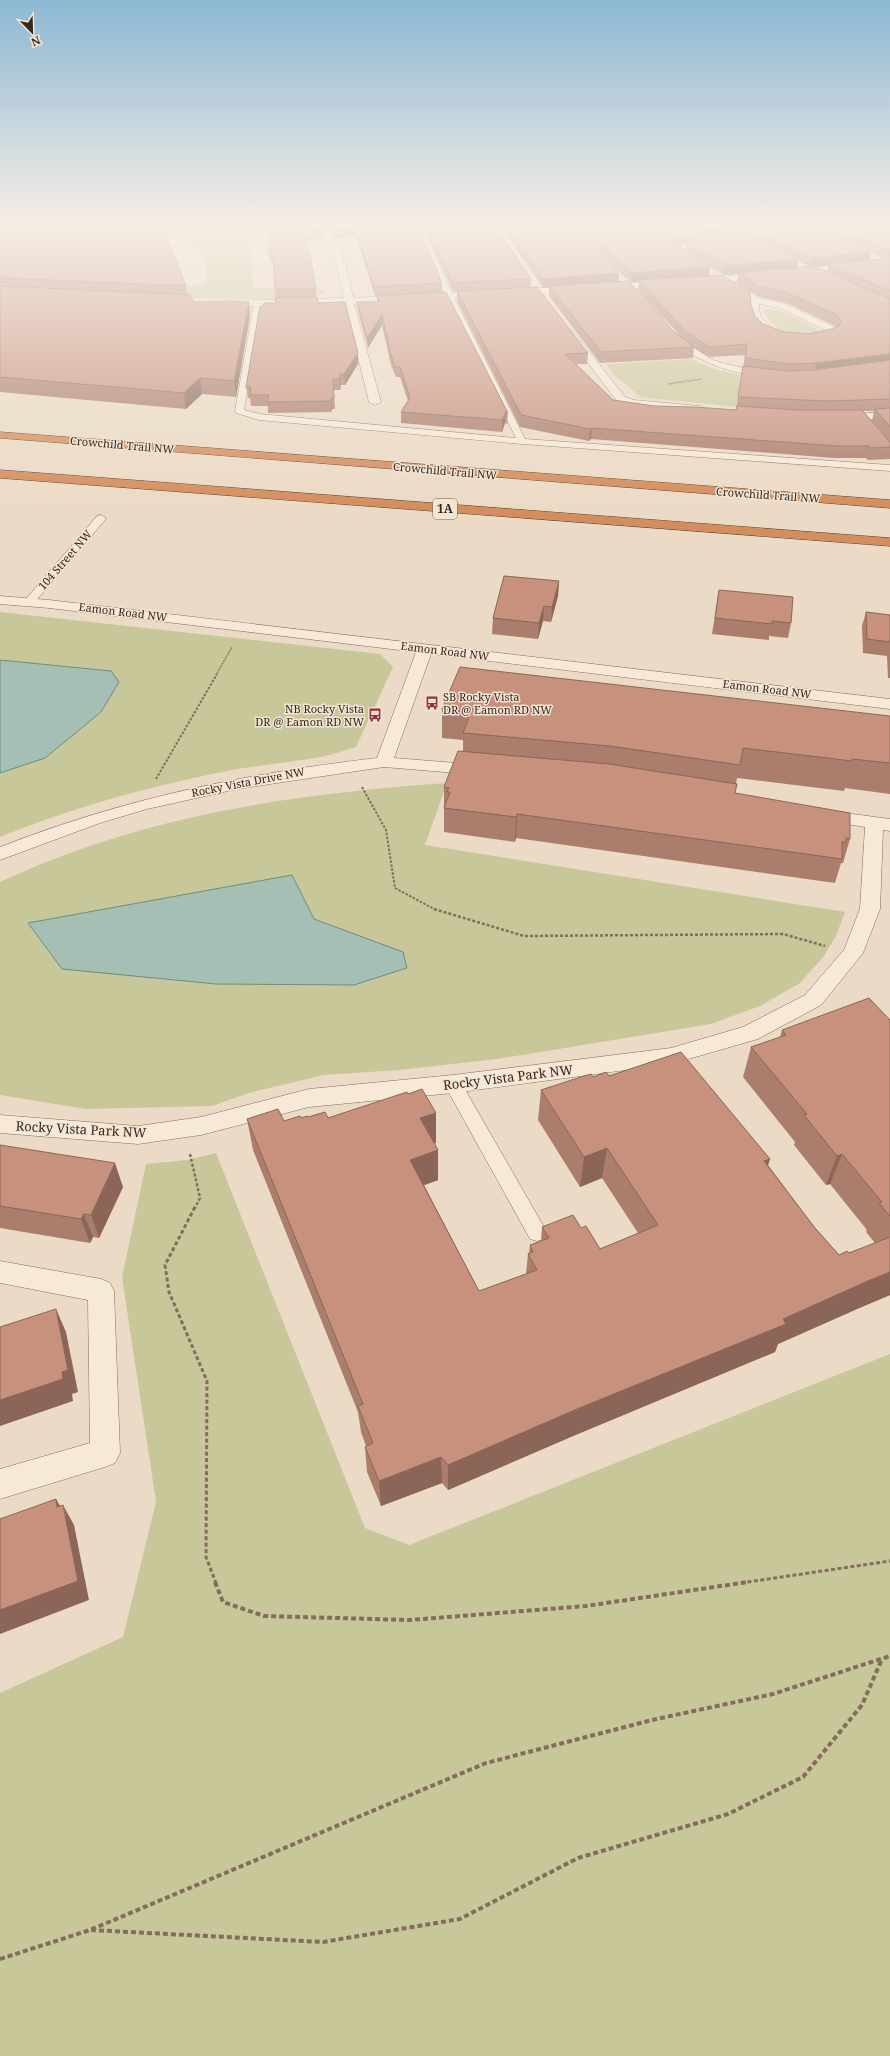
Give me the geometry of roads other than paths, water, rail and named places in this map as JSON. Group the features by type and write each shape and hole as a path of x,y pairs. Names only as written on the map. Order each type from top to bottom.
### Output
{"highway":[{"name":"Crowchild Trail NW","path":"0,435 890,504"},
{"name":"1A","path":"0,474 890,542"},
{"path":"0,484 205,498 262,495"}],"street":[{"path":"353,318 375,402"},
{"path":"757,318 770,334 779,339 786,340"},
{"path":"800,340 826,337 833,334 830,329 807,318"},
{"path":"562,323 621,399 633,403 710,410"},
{"path":"826,418 890,415"},
{"name":"Eamon Road NW","path":"0,600 244,626 890,704"},
{"path":"384,762 425,648"},
{"name":"Rocky Vista Drive NW","path":"0,854 38,837 127,808 220,786 296,772 384,762 495,771"},
{"path":"803,812 882,824"},
{"name":"Rocky Vista Park NW","path":"0,1124 138,1135 201,1126 309,1098 453,1084 671,1056 750,1033 813,1000 853,953 870,909 882,824"},
{"path":"0,1272 100,1291 105,1453 0,1484"}],"lane":[{"path":"256,318 239,411 259,417 522,441 890,468"},
{"path":"460,318 522,441"},
{"path":"671,332 686,349 712,364 735,371 774,377"},
{"path":"862,417 871,427"},
{"name":"104 Street NW","path":"29,602 101,518"},
{"path":"453,1084 537,1233"}],"place":[{"name":"SB Rocky Vista DR @ Eamon RD NW","path":"432,703"},
{"name":"NB Rocky Vista DR @ Eamon RD NW","path":"375,715"}]}
